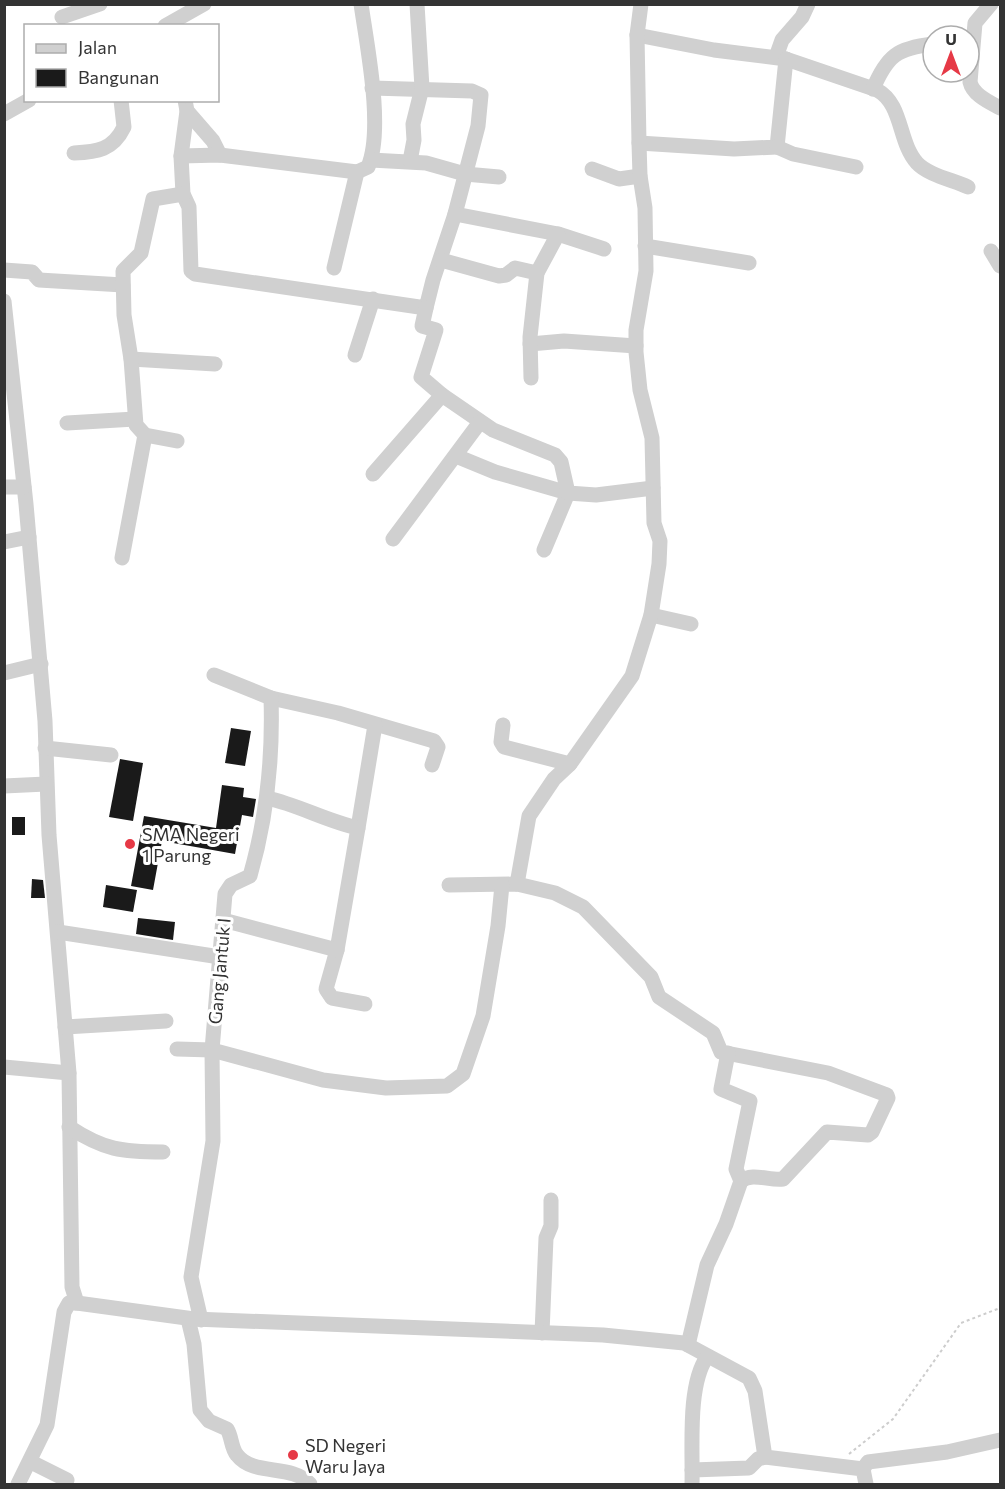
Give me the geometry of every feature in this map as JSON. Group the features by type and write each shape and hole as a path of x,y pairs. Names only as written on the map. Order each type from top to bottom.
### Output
{"street":[{"path":"72,18 100,4"},
{"path":"182,156 220,155 357,172 368,167 374,134 372,88 361,4"},
{"path":"410,162 414,140 414,117 422,88 417,4"},
{"path":"177,1049 212,1050 323,1080 386,1088 438,1088 456,1082 468,1063 483,1016 498,926 529,816 554,778 570,764 632,676 651,615 661,548 655,530 652,438 639,390 636,346 646,271 645,208 640,176 639,143 638,35 641,4"},
{"path":"777,147 782,40 802,17 808,4"},
{"path":"975,24 976,19 991,4"},
{"path":"172,24 199,6"},
{"path":"638,35 714,50 781,58 873,89 888,98 908,148 917,162 968,187"},
{"path":"873,89 889,58 905,49 921,46"},
{"path":"971,84 971,88 1000,108"},
{"path":"372,88 472,91 481,95 478,126 456,214 422,326 436,330 421,377 480,422 555,455 561,462 568,493 544,550"},
{"path":"4,114 25,102"},
{"path":"74,153 98,152 110,146 120,135 124,118 121,102"},
{"path":"186,106 213,141 220,155"},
{"path":"186,106 182,156 183,194 189,207 189,266 195,274 426,308"},
{"path":"639,143 734,149 777,147 793,154 856,167"},
{"path":"371,160 410,162 465,174 499,177"},
{"path":"592,169 619,179 640,176"},
{"path":"334,268 357,172"},
{"path":"177,441 146,435 139,430 135,419 123,285 124,268 141,254 153,198 183,194"},
{"path":"456,214 558,234 604,249"},
{"path":"531,378 530,344 537,273 558,234"},
{"path":"645,246 749,263"},
{"path":"991,251 1000,266"},
{"path":"441,260 499,276 506,275 514,268 537,273"},
{"path":"4,270 31,272 39,280 123,285"},
{"path":"355,355 373,299"},
{"path":"4,301 9,392 24,487 41,664 46,784 69,1073 72,1287 77,1303"},
{"path":"530,344 564,341 636,346"},
{"path":"131,359 216,364"},
{"path":"373,474 442,395"},
{"path":"67,423 135,419"},
{"path":"393,539 480,422"},
{"path":"122,558 146,435"},
{"path":"456,456 495,472 568,493 596,495 652,488"},
{"path":"4,487 24,487"},
{"path":"4,542 29,537"},
{"path":"651,615 691,624"},
{"path":"4,673 41,664"},
{"path":"214,675 271,698 436,743 438,747 432,765"},
{"name":"Gang Jantuk I","path":"271,698 272,755 267,798 250,876 228,888 223,920 212,1050 213,1141 191,1277 195,1319 194,1344 200,1410 204,1417 227,1429 233,1448 242,1460 250,1465 299,1476 310,1485"},
{"path":"365,1004 337,1000 329,995 326,982 337,950 375,725"},
{"path":"503,725 501,742 504,747 570,764"},
{"path":"45,748 111,755"},
{"path":"4,786 46,784"},
{"path":"267,798 293,804 328,820 358,828"},
{"path":"449,885 509,884 555,893 583,907 648,974 659,997 713,1033 721,1052 828,1073 887,1095 888,1098 872,1132 867,1135 827,1132 783,1179 770,1180 749,1176 741,1181 726,1224 707,1265 688,1345"},
{"path":"223,920 337,950"},
{"path":"58,932 220,957"},
{"path":"65,1027 166,1021"},
{"path":"729,1053 721,1089 750,1101 736,1169 741,1181"},
{"path":"4,1067 69,1073"},
{"path":"69,1127 93,1143 109,1149 163,1152"},
{"path":"542,1333 546,1238 550,1226 551,1200"},
{"path":"18,1485 31,1462 46,1425 64,1312 69,1303 195,1319 639,1337 688,1345 707,1357 742,1373 753,1384 765,1457"},
{"path":"707,1357 700,1367 693,1411 692,1477 749,1468 758,1459 765,1457 863,1469"},
{"path":"866,1485 863,1469 867,1462 946,1452 1000,1440"},
{"path":"31,1462 67,1480"}],"path":[{"path":"836,1464 893,1419 961,1323 1000,1308"}],"building":[{"path":"231,728 251,731 245,766 225,763"},
{"path":"120,759 143,763 133,821 109,817"},
{"path":"222,785 244,788 243,797 256,799 253,817 242,815 235,854 162,841 153,890 131,886 144,816 216,828"},
{"path":"12,817 25,817 25,835 12,835"},
{"path":"32,879 43,880 45,898 31,898"},
{"path":"106,885 137,890 133,912 103,907"},
{"path":"138,918 175,922 173,940 136,934"}],"place":[{"name":"SMA Negeri 1 Parung","path":"130,844"},
{"name":"SD Negeri Waru Jaya","path":"293,1455"}]}
